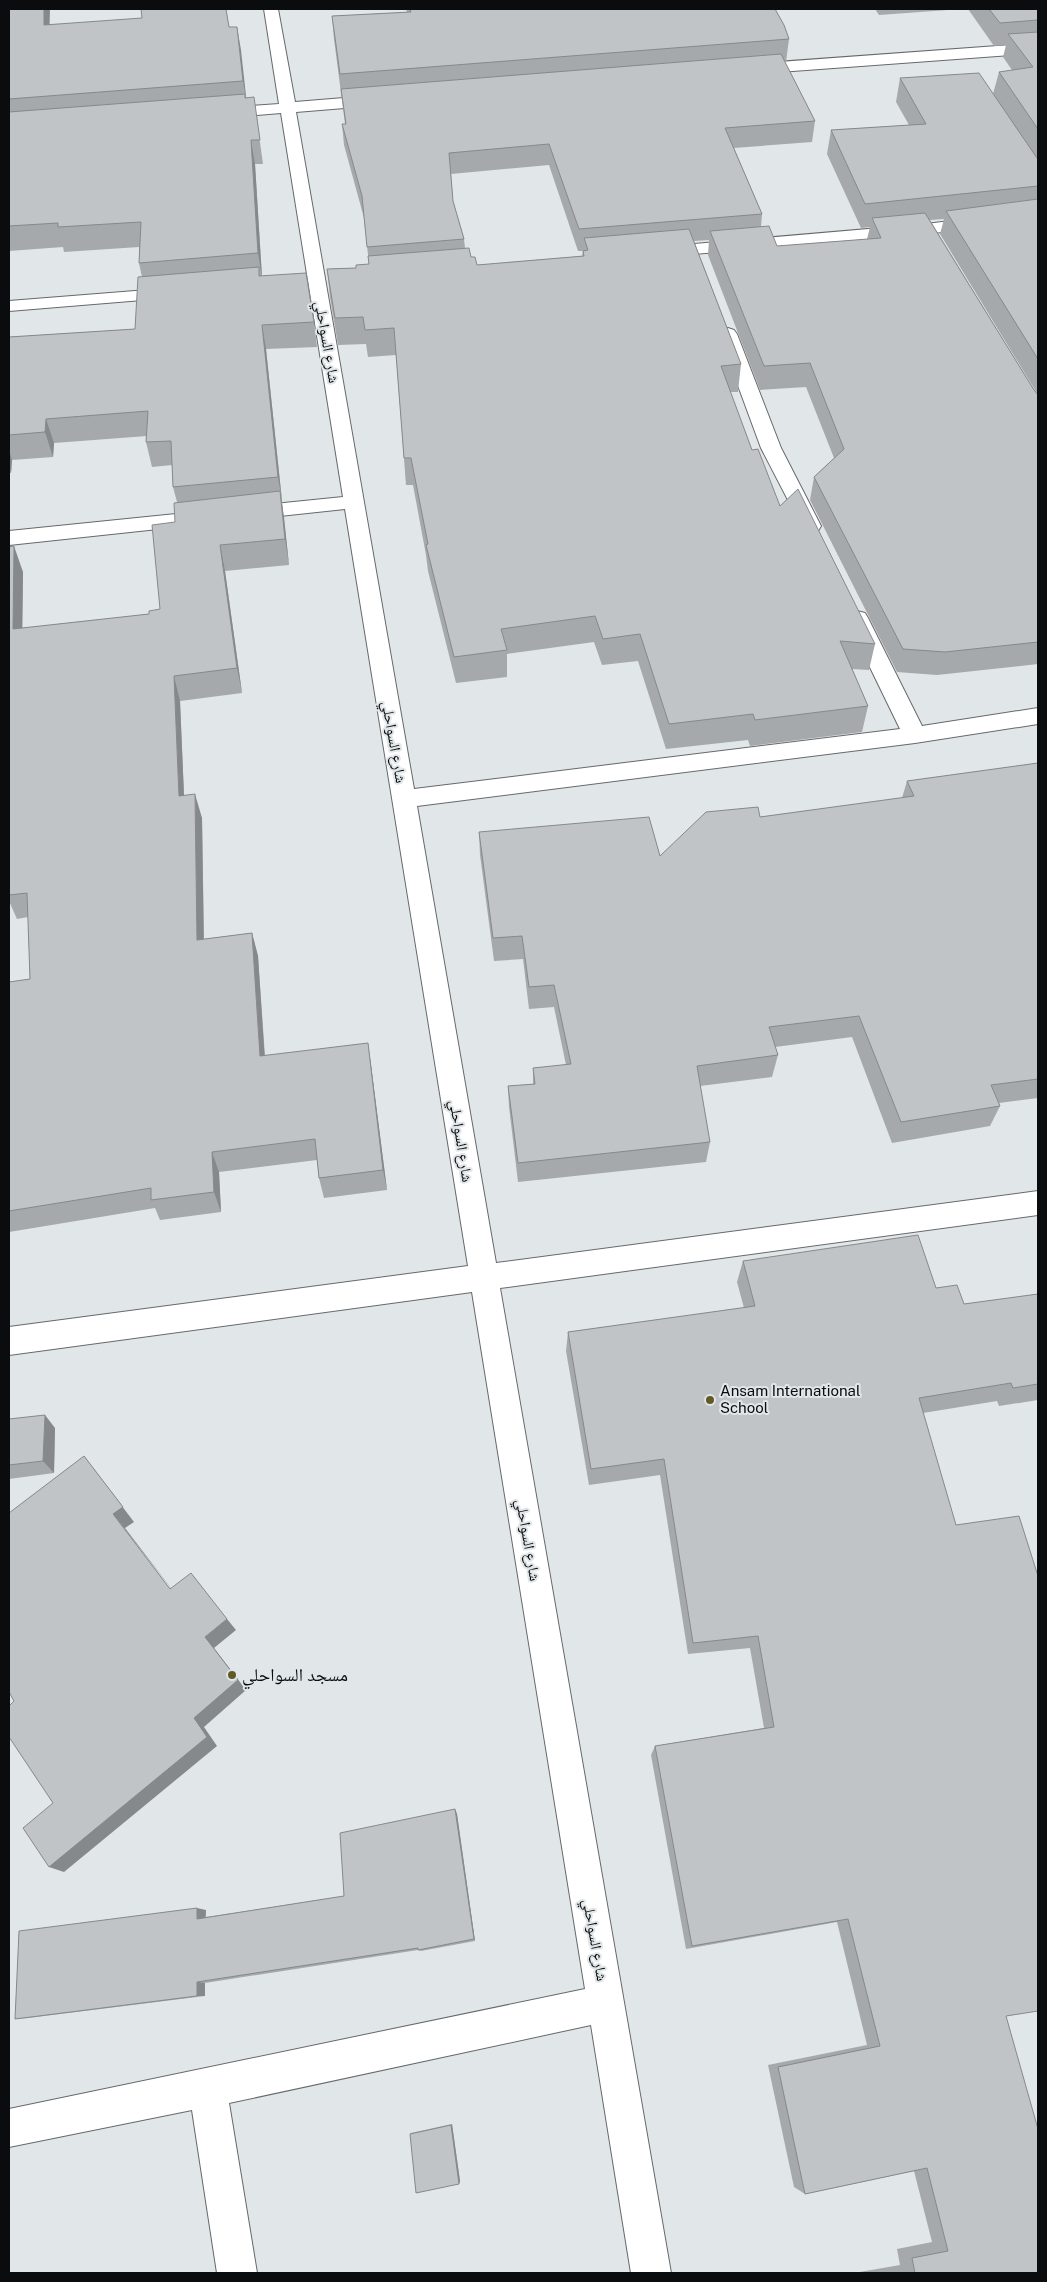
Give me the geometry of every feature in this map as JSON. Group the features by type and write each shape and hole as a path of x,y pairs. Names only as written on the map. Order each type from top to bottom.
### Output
{"street":[{"name":"شارع السواحلي","path":"271,9 651,2273"},
{"path":"732,71 1038,48"},
{"path":"792,49 801,65"},
{"path":"956,54 967,71"},
{"path":"208,114 396,98"},
{"path":"646,253 698,258 1038,215"},
{"path":"926,229 936,246"},
{"path":"9,306 187,292"},
{"path":"719,312 772,448 819,544"},
{"path":"9,538 354,502"},
{"path":"850,604 915,735"},
{"path":"403,799 915,735 1038,716"},
{"path":"9,1341 1038,1203"},
{"path":"9,2128 208,2088 606,2003"},
{"path":"208,2088 237,2273"}],"building":[{"path":"9,9 44,9 44,25 142,18 141,9 226,9 229,27 237,27 243,81 9,99"},
{"path":"410,9 775,9 789,39 340,74 332,16 411,12"},
{"path":"989,9 1038,9 1038,20 1000,23"},
{"path":"1038,32 1038,129 999,72 1033,67 1008,34"},
{"path":"781,54 815,121 725,128 762,214 579,229 549,144 449,153 453,201 464,239 367,247 362,196 342,124 346,124 341,89"},
{"path":"979,73 1038,159 1038,186 865,204 831,130 926,124 900,78"},
{"path":"245,94 245,98 254,97 260,140 251,140 258,253 139,263 141,222 58,227 58,223 9,226 9,112"},
{"path":"1038,199 1038,359 946,211"},
{"path":"925,213 1038,395 1038,642 945,652 903,649 814,477 844,449 810,363 764,366 710,231 769,226 777,246 881,238 872,218"},
{"path":"689,229 741,364 721,366 752,450 758,449 780,506 798,489 875,644 840,641 868,706 755,720 753,714 669,724 640,634 603,639 595,616 501,629 507,650 454,657 426,545 428,544 411,458 404,458 394,328 365,330 363,317 335,318 327,269 356,268 356,265 369,264 368,256 469,248 471,257 475,257 477,265 584,256 583,251 588,250 584,238"},
{"path":"259,267 259,276 306,273 314,322 262,325 278,477 173,487 171,441 146,442 148,411 46,419 45,432 9,435 9,337 135,329 138,277"},
{"path":"280,491 285,539 220,545 237,668 174,676 179,796 195,794 197,940 252,933 260,1056 368,1043 383,1170 319,1178 315,1139 212,1152 214,1192 151,1200 151,1188 9,1211 9,982 30,979 27,893 9,895 9,547 14,546 13,629 149,614 149,611 160,609 152,525 175,522 174,503"},
{"path":"1038,763 1038,1079 991,1085 1000,1106 901,1122 859,1016 769,1027 778,1055 697,1066 710,1142 518,1163 508,1086 535,1084 533,1068 571,1064 554,985 529,987 522,936 493,938 479,832 649,817 660,856 706,812 758,807 760,817 914,796 907,781"},
{"path":"918,1235 936,1288 957,1285 964,1304 1038,1294 1038,1384 1013,1388 1011,1383 919,1398 956,1525 1019,1516 1038,1576 1038,2011 1006,2016 1038,2129 1038,2273 915,2273 912,2258 948,2251 927,2168 805,2194 778,2067 880,2046 848,1919 692,1946 655,1746 774,1727 758,1636 693,1643 664,1459 591,1469 568,1332 755,1306 743,1261"},
{"path":"45,1415 43,1461 9,1465 9,1419"},
{"path":"84,1456 123,1507 113,1514 170,1589 191,1573 227,1619 205,1637 238,1680 194,1718 207,1737 49,1867 23,1828 53,1803 9,1737 9,1706 14,1701 9,1692 9,1513"},
{"path":"455,1809 474,1939 418,1950 418,1948 197,1982 197,1996 15,2019 19,1931 197,1908 197,1919 344,1896 340,1833"},
{"path":"451,2125 459,2184 416,2193 410,2134"}],"place":[{"name":"Ansam International School","path":"710,1400"},
{"name":"مسجد السواحلي","path":"232,1675"}]}
